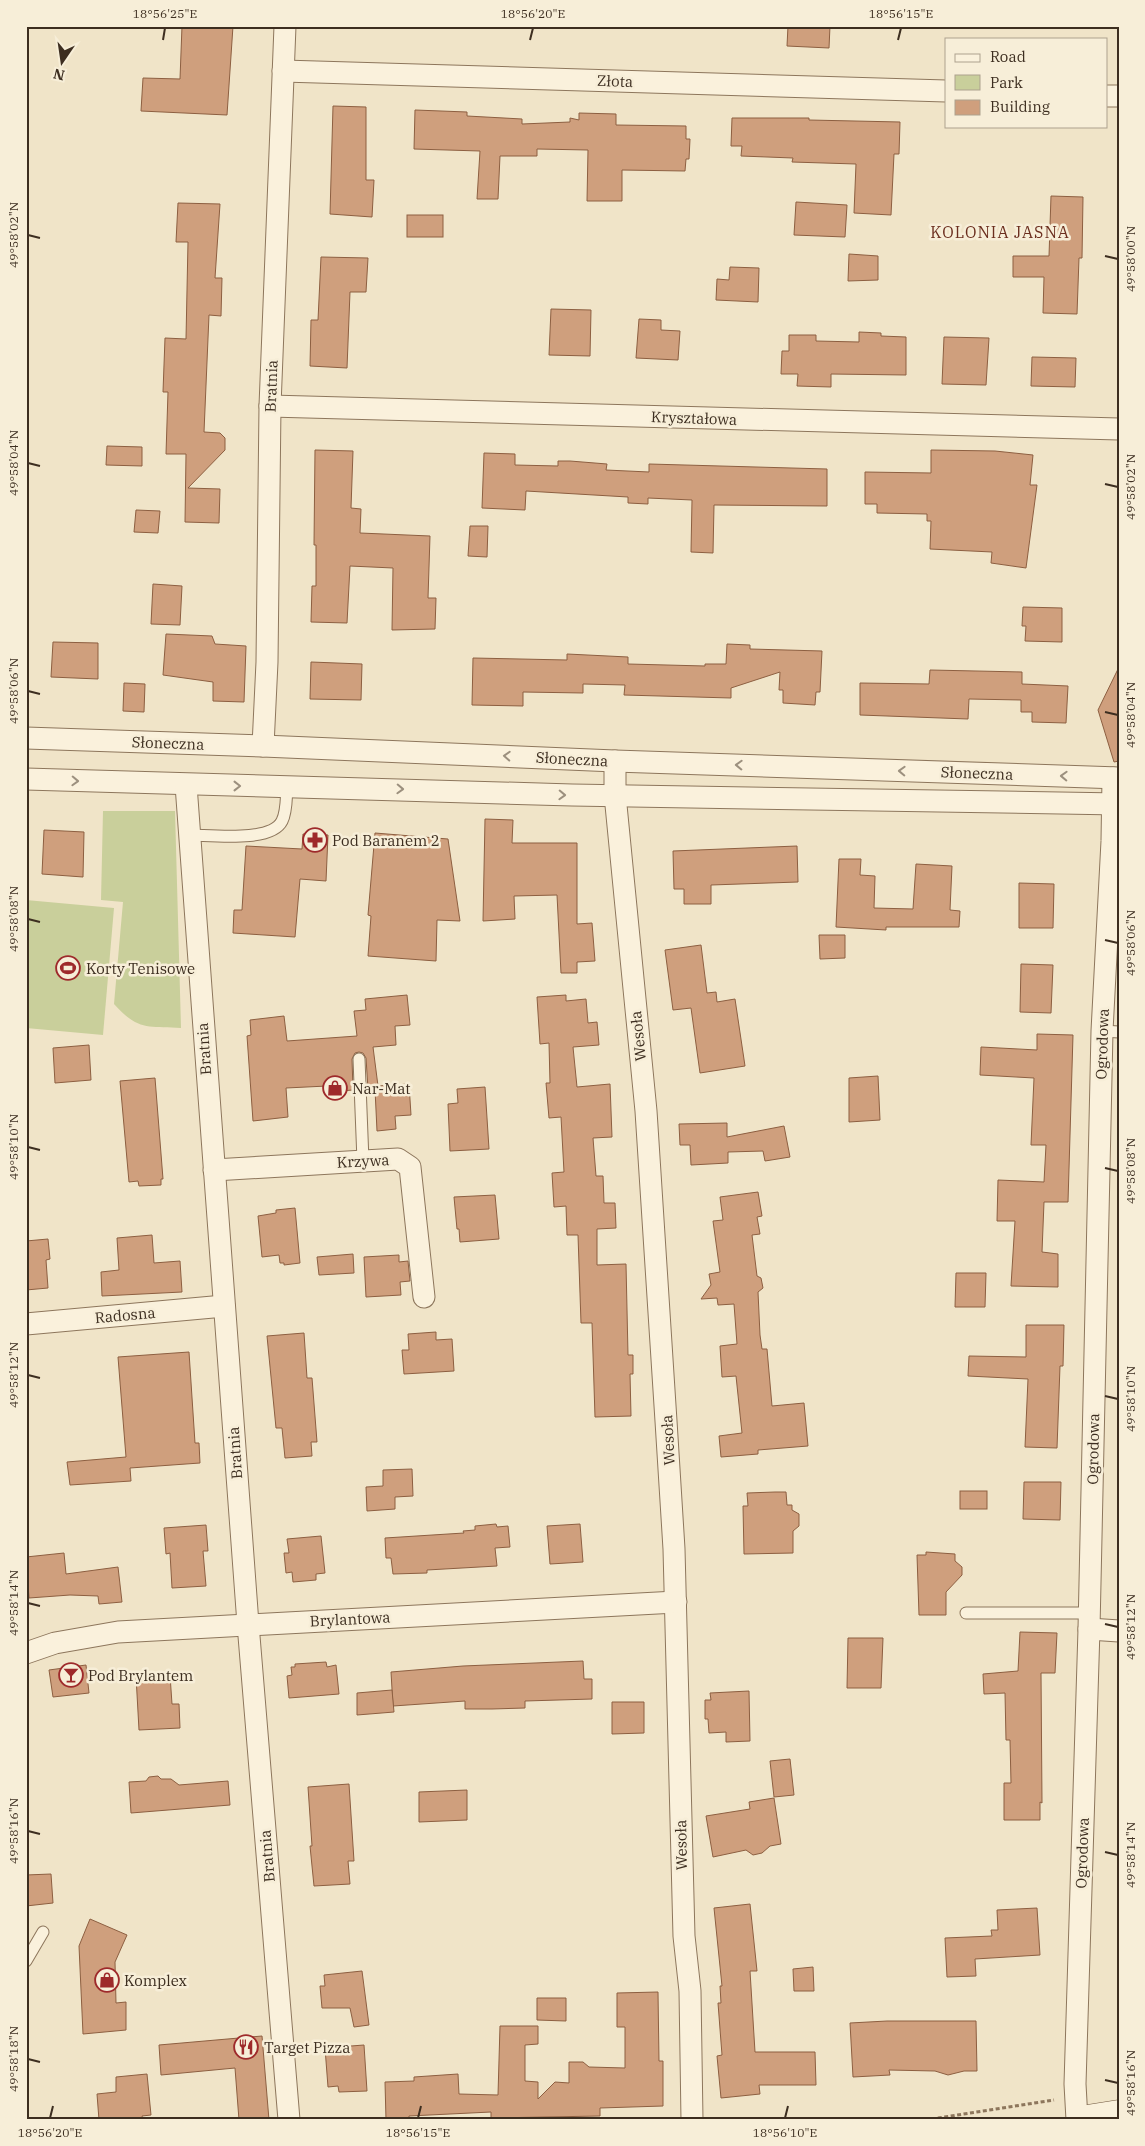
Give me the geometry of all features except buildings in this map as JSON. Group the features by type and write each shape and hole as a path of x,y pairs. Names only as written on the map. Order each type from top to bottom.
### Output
{"main road":[{"path":"1078,2108 1119,2114"}],"street":[{"name":"Bratnia","path":"263,746 268,662 270,406 285,26"},
{"name":"Złota","path":"283,71 945,91"},
{"name":"Kryształowa","path":"270,406 1119,429"},
{"name":"Słoneczna","path":"26,738 263,746 615,762 1116,778"},
{"name":"Wesoła","path":"615,762 614,795 646,1111 666,1421 676,1602 684,1936 690,1991 692,2120"},
{"name":"Ogrodowa","path":"1077,2120 1089,1621 1110,1032 1116,778"},
{"name":"Słoneczna","path":"26,779 186,785 614,795 1116,804"},
{"name":"Bratnia","path":"186,785 188,835 248,1624 289,2120"},
{"name":"Krzywa","path":"214,1170 398,1159 410,1168 424,1297"},
{"name":"Radosna","path":"26,1324 224,1306"},
{"name":"Brylantowa","path":"26,1653 55,1643 87,1636 248,1624 676,1602"},
{"path":"1089,1621 1119,1630"}],"lane":[{"path":"188,835 250,836 262,835 275,829 281,823 285,812 286,786"},
{"path":"359,1059 363,1161"},
{"path":"966,1613 1089,1621"},
{"path":"26,1961 43,1932"}],"path":[{"path":"924,2120 1078,2108"}],"green space":[{"path":"103,811 175,811 181,1028 152,1027 137,1023 122,1013 114,1004 123,902 101,900"},
{"name":"Korty Tenisowe","path":"26,900 114,908 103,1035 26,1028"}],"place":[{"name":"Pod Baranem 2","path":"315,840"},
{"name":"Korty Tenisowe","path":"68,968"},
{"name":"Nar-Mat","path":"335,1088"},
{"name":"Pod Brylantem","path":"71,1675"},
{"name":"Komplex","path":"107,1980"},
{"name":"Target Pizza","path":"246,2047"}],"district":[{"name":"KOLONIA JASNA","path":"1000,232"}]}
